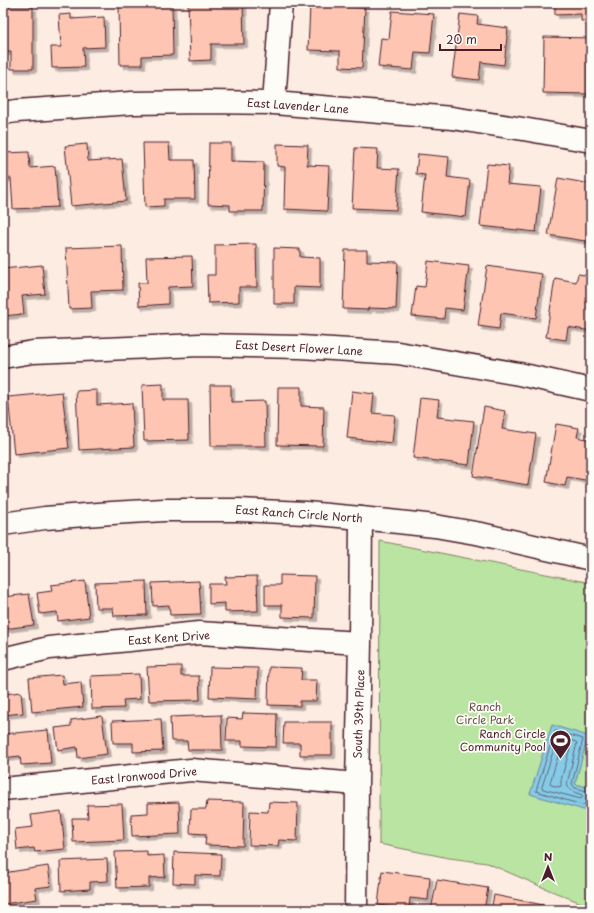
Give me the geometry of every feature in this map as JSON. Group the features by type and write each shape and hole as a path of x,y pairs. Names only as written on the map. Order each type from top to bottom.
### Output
{"street":[{"path":"274,103 281,3"},
{"name":"East Lavender Lane","path":"3,113 132,103 274,103 452,118 591,141"},
{"name":"East Desert Flower Lane","path":"3,357 33,352 200,345 300,347 398,354 519,374 591,390"},
{"name":"East Ranch Circle North","path":"3,524 46,518 164,510 238,510 306,513 435,526 481,534 591,559"},
{"name":"South 39th Place","path":"356,910 361,518"},
{"name":"East Kent Drive","path":"3,659 49,648 198,633 360,643"},
{"name":"East Ironwood Drive","path":"3,788 191,770 357,784"}],"green space":[{"name":"Ranch Circle Park","path":"380,541 591,583 591,907 487,863 449,858 379,844"}],"water":[{"name":"Ranch Circle Community Pool","path":"552,725 588,736 575,784 591,788 591,798 587,811 530,794"}],"building":[{"path":"188,3 243,3 244,44 211,44 211,60 190,61"},
{"path":"555,3 591,3 591,21 581,21 581,14 555,15"},
{"path":"172,5 173,55 142,56 142,65 120,65 119,6"},
{"path":"310,5 365,8 362,68 340,67 340,51 308,50"},
{"path":"3,7 33,7 33,69 11,69 11,52 3,52"},
{"path":"392,11 434,14 430,53 415,52 413,70 378,67 381,38 389,39"},
{"path":"71,14 71,19 104,17 105,47 83,48 84,67 52,68 51,47 61,47 59,15"},
{"path":"460,14 478,16 477,24 508,28 504,65 481,62 479,80 452,77"},
{"path":"544,37 591,38 591,60 588,60 588,94 543,93"},
{"path":"143,143 169,143 170,160 194,160 195,199 164,199 164,206 145,207"},
{"path":"209,143 231,143 231,161 264,162 263,211 230,211 230,205 208,204"},
{"path":"87,144 88,161 122,159 126,201 71,206 65,146"},
{"path":"277,144 308,145 307,165 329,166 327,211 284,209 285,167 277,166"},
{"path":"355,148 378,149 377,168 399,169 396,210 352,208"},
{"path":"29,152 30,168 55,166 58,207 13,209 11,178 3,178 3,153"},
{"path":"418,154 449,157 447,177 470,180 466,217 421,212 425,175 416,174"},
{"path":"487,164 509,166 507,184 541,187 536,232 480,226"},
{"path":"558,178 591,184 591,242 548,235"},
{"path":"256,244 257,287 239,287 239,302 208,303 207,275 215,275 215,245"},
{"path":"122,246 123,290 91,291 92,308 69,309 66,248"},
{"path":"274,248 300,249 300,257 320,258 320,288 294,287 294,304 274,304"},
{"path":"345,250 367,250 367,261 398,262 396,309 343,309"},
{"path":"192,256 193,286 168,287 168,304 139,306 138,283 147,283 146,257"},
{"path":"428,261 469,266 463,310 445,308 444,319 412,316 416,286 425,287"},
{"path":"42,265 45,294 22,296 24,314 3,316 3,269"},
{"path":"487,266 542,274 536,318 501,313 499,329 478,326"},
{"path":"578,274 591,276 591,331 568,327 566,340 546,337 555,278 576,282"},
{"path":"163,384 163,400 188,400 189,440 144,441 142,385"},
{"path":"210,385 231,385 231,402 265,401 266,446 211,446"},
{"path":"278,387 301,387 301,406 324,407 323,446 277,445"},
{"path":"97,390 97,405 132,403 134,447 79,450 76,391"},
{"path":"352,391 374,394 372,413 395,415 392,443 347,438"},
{"path":"62,392 69,448 14,454 8,397"},
{"path":"420,398 439,400 437,417 474,421 469,465 413,458"},
{"path":"484,407 505,411 502,429 536,434 528,485 473,476"},
{"path":"556,424 579,428 577,437 591,440 591,481 567,477 565,486 546,482"},
{"path":"280,575 315,576 314,618 282,617 282,605 265,605 265,585 280,585"},
{"path":"257,576 258,611 225,612 225,603 209,604 209,584 226,584 225,577"},
{"path":"85,581 89,617 58,621 57,612 40,614 37,593 52,591 51,585"},
{"path":"146,581 147,615 114,616 113,608 96,608 95,583"},
{"path":"199,581 201,614 170,615 169,605 153,606 152,583"},
{"path":"29,594 34,625 4,629 3,597"},
{"path":"181,666 181,676 199,676 200,700 149,701 147,667"},
{"path":"210,667 258,668 257,699 209,697"},
{"path":"269,667 302,668 301,680 317,680 316,701 300,701 300,706 268,705"},
{"path":"139,674 140,699 123,700 124,708 92,709 91,676"},
{"path":"62,675 63,684 81,682 83,707 32,712 29,678"},
{"path":"3,687 4,694 21,692 23,713 3,715"},
{"path":"243,713 277,714 276,747 242,746 242,741 226,741 227,718 242,719"},
{"path":"221,715 222,750 188,750 187,741 171,741 170,717"},
{"path":"102,716 107,754 78,758 77,747 58,750 55,728 71,726 71,720"},
{"path":"161,719 163,751 133,752 133,743 113,743 112,721"},
{"path":"284,722 332,722 332,755 300,755 300,743 283,743"},
{"path":"48,730 51,763 21,765 20,756 3,758 3,734"},
{"path":"207,801 244,802 243,846 205,845 206,834 190,833 191,809 206,809"},
{"path":"179,802 180,834 132,836 131,814 148,813 148,803"},
{"path":"269,802 298,803 297,841 279,840 278,846 249,845 250,811 268,812"},
{"path":"122,804 124,840 73,842 72,818 88,818 87,805"},
{"path":"61,811 65,849 35,852 34,848 17,850 15,829 33,827 31,815"},
{"path":"147,851 147,856 164,855 165,877 149,878 149,887 117,888 115,852"},
{"path":"174,852 221,854 220,876 195,875 195,884 173,883"},
{"path":"107,859 108,881 90,882 90,889 61,891 60,861"},
{"path":"48,866 51,886 35,888 37,899 4,904 3,873"},
{"path":"382,871 430,877 428,900 410,898 409,909 378,905"},
{"path":"437,880 488,888 484,910 431,910"},
{"path":"494,895 543,905 542,910 491,910"}],"place":[{"name":"Ranch Circle Community Pool","path":"561,760"}]}
